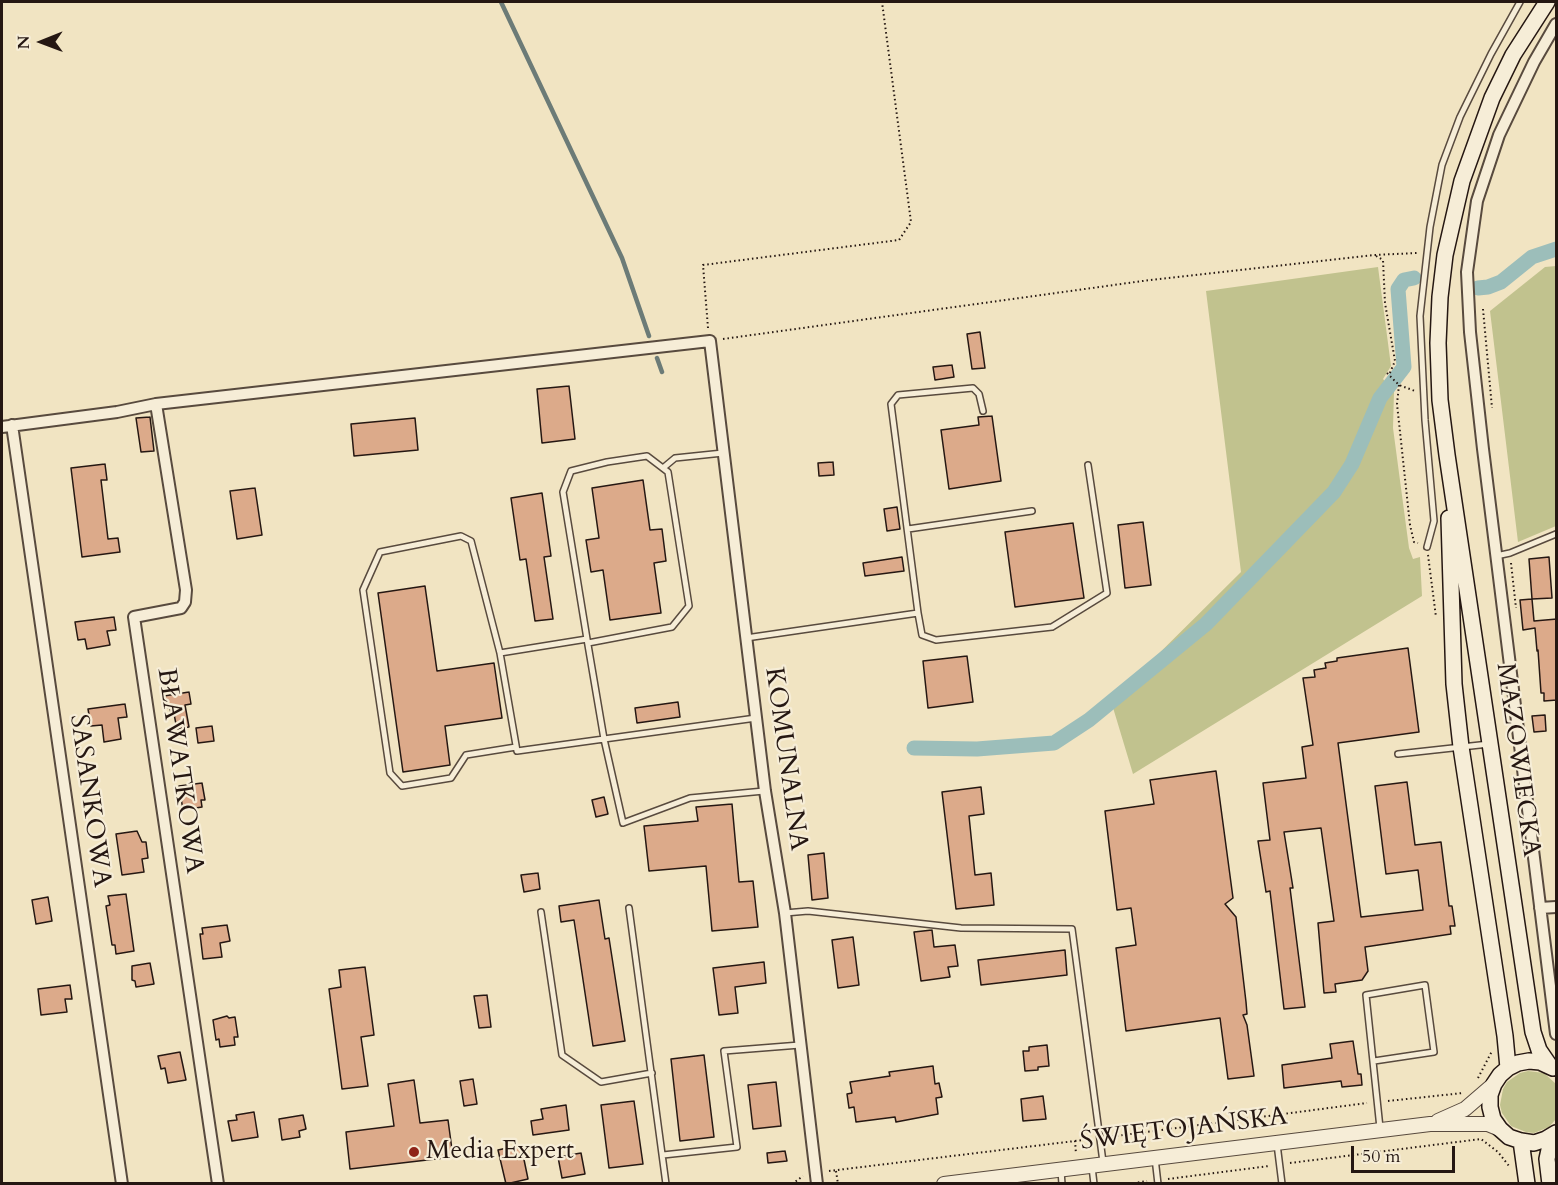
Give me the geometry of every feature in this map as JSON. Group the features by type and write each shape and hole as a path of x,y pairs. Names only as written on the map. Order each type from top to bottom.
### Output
{"main road":[{"name":"MAZOWIECKA","path":"1548,2 1513,56 1492,98 1462,181 1452,217 1440,297 1438,343 1440,400 1447,455 1533,1032 1539,1050 1553,1069"},
{"name":"MAZOWIECKA","path":"1447,455 1454,684 1461,747 1509,1068"},
{"path":"1553,1069 1529,1061 1509,1068 1494,1084 1490,1095 1490,1107 1493,1119 1509,1137 1521,1142 1534,1143 1554,1134"},
{"path":"1550,1184 1547,1159 1554,1134"},
{"path":"1521,1142 1527,1184"}],"street":[{"path":"1556,1034 1496,556 1467,298 1468,251 1477,201 1499,135 1529,70 1557,24"},
{"path":"7,426 117,412 156,404 710,341"},
{"name":"KOMUNALNA","path":"710,341 765,791 784,914 816,1184"},
{"name":"BŁAWATKOWA","path":"156,404 186,590 185,602 181,608 134,617 218,1184"},
{"name":"SASANKOWA","path":"7,426 122,1184"},
{"path":"1540,908 1557,907"},
{"name":"ŚWIĘTOJAŃSKA","path":"1430,1124 1465,1110 1494,1084"},
{"name":"ŚWIĘTOJAŃSKA","path":"944,1184 998,1180 1098,1164 1430,1124 1488,1124 1500,1129"}],"lane":[{"path":"1427,547 1434,521 1420,316 1430,227 1442,165 1460,117 1520,2"},
{"path":"983,411 979,394 973,388 898,394 891,404 922,635 936,640 1052,627 1107,593 1088,465"},
{"path":"663,468 675,458 723,453"},
{"path":"500,653 588,641 672,627 689,606 668,472 647,456 607,462 571,471 563,492 588,641 604,739 623,823 690,798 765,791"},
{"path":"908,529 1032,511"},
{"path":"1496,556 1510,553 1557,534"},
{"path":"516,747 466,755 451,778 402,786 390,773 363,590 380,552 461,536 471,542 500,653 517,751 756,718"},
{"path":"746,638 918,613"},
{"path":"1398,754 1491,744"},
{"path":"629,908 666,1184"},
{"path":"542,912 562,1055 601,1082 652,1073"},
{"path":"784,914 808,912 961,928 1072,929 1101,1138 1094,1184"},
{"path":"1374,1061 1434,1052 1425,985 1366,994 1374,1061 1379,1102 1380,1130"},
{"path":"663,1155 736,1147 724,1052 800,1045"},
{"path":"1277,1142 1282,1184"},
{"path":"1155,1157 1158,1182"},
{"path":"1061,1169 1062,1184"}],"path":[{"path":"882,2 911,222 899,240 703,265 710,341 1150,280 1374,255 1427,253"},
{"path":"1374,255 1383,260 1385,303 1395,361 1388,374 1399,385 1424,392"},
{"path":"1399,385 1397,404 1410,525 1414,542 1427,547"},
{"path":"1477,1081 1493,1049"},
{"path":"823,1171 1471,1092"},
{"path":"1129,1184 1481,1139 1498,1152 1514,1172"},
{"path":"1075,1141 1077,1167"},
{"path":"836,1171 838,1184"},
{"path":"792,1184 807,1174"}],"green space":[{"path":"1556,266 1556,526 1518,542 1490,311 1545,267"},
{"path":"1378,267 1391,366 1383,379 1394,392 1393,428 1409,548 1413,559 1420,557 1422,596 1133,774 1111,701 1241,572 1206,291"},
{"path":"1528,1071 1544,1073 1556,1084 1556,1119 1549,1127 1534,1133 1511,1126 1502,1113 1500,1105 1507,1082 1520,1073"}],"building":[{"path":"980,332 985,368 972,369 967,334"},
{"path":"952,365 954,377 935,380 933,367"},
{"path":"569,386 575,439 542,443 537,389"},
{"path":"992,416 1001,481 949,489 941,430 979,425 978,417"},
{"path":"150,417 154,451 141,452 136,418"},
{"path":"415,418 418,450 354,456 351,424"},
{"path":"833,462 834,475 819,476 818,463"},
{"path":"105,464 107,480 101,480 108,539 118,538 120,552 82,557 71,468"},
{"path":"643,480 650,530 662,529 666,561 654,563 661,613 610,620 603,570 591,572 586,540 599,538 592,488"},
{"path":"255,488 262,535 237,539 230,491"},
{"path":"542,493 551,556 544,557 553,619 535,621 526,559 520,560 511,498"},
{"path":"897,507 900,529 887,531 884,509"},
{"path":"1143,522 1151,585 1125,588 1118,525"},
{"path":"1073,523 1084,598 1015,607 1005,532"},
{"path":"902,557 904,571 865,576 863,563"},
{"path":"1549,557 1552,598 1532,599 1529,559"},
{"path":"425,586 437,671 494,663 502,718 445,726 450,765 403,772 378,593"},
{"path":"1532,599 1534,621 1557,619 1557,700 1544,701 1544,693 1541,693 1535,628 1523,630 1520,600"},
{"path":"114,617 116,630 107,631 110,645 87,649 85,639 78,640 75,622"},
{"path":"1408,648 1419,732 1338,743 1361,917 1423,910 1418,870 1386,874 1375,786 1407,782 1415,845 1441,842 1449,906 1452,906 1455,926 1450,926 1451,934 1365,947 1368,971 1362,980 1335,984 1336,992 1324,993 1318,923 1334,921 1321,828 1284,832 1293,888 1290,888 1305,1007 1284,1009 1270,891 1266,892 1258,841 1270,840 1263,783 1306,778 1302,747 1313,745 1303,678 1315,677 1314,670 1326,668 1325,663 1337,661 1337,658"},
{"path":"967,656 973,702 928,708 923,661"},
{"path":"189,692 191,704 185,705 189,727 177,729 170,707 165,708 164,696"},
{"path":"678,702 680,717 637,723 635,708"},
{"path":"125,704 127,717 118,718 121,739 104,742 102,725 91,726 88,709"},
{"path":"1545,715 1546,731 1534,732 1532,716"},
{"path":"212,726 214,741 198,743 196,728"},
{"path":"1216,771 1233,898 1225,904 1236,917 1247,1014 1243,1015 1247,1025 1254,1076 1228,1079 1220,1018 1126,1031 1116,948 1136,945 1131,908 1117,910 1105,811 1154,804 1150,780"},
{"path":"202,783 205,800 201,800 202,807 183,810 179,786"},
{"path":"981,787 984,814 969,816 975,875 991,873 994,905 956,909 942,792"},
{"path":"604,797 608,814 596,817 592,800"},
{"path":"732,804 739,882 753,881 758,927 712,931 706,866 649,871 644,826 698,821 696,807"},
{"path":"137,831 142,842 146,842 148,858 142,859 144,872 122,875 116,834"},
{"path":"824,853 828,898 812,900 808,855"},
{"path":"538,873 540,889 524,892 521,875"},
{"path":"126,894 134,951 116,954 115,945 112,945 106,906 110,905 108,896"},
{"path":"48,897 52,921 36,924 32,900"},
{"path":"599,900 605,939 609,938 625,1041 593,1046 574,920 561,922 559,906"},
{"path":"227,925 230,941 220,943 222,957 203,959 200,934 203,934 202,928"},
{"path":"932,930 934,947 955,945 958,966 948,967 950,977 921,981 914,932"},
{"path":"853,937 859,985 838,988 832,940"},
{"path":"1065,950 1067,975 981,985 978,960"},
{"path":"764,962 766,983 735,987 738,1013 719,1015 713,968"},
{"path":"150,963 154,984 136,987 135,981 132,980 132,966"},
{"path":"365,967 374,1035 361,1037 368,1086 342,1089 329,989 341,987 339,970"},
{"path":"70,985 72,999 65,999 67,1012 41,1015 38,989"},
{"path":"487,995 491,1027 479,1028 474,996"},
{"path":"227,1016 235,1017 238,1037 234,1037 235,1045 220,1047 219,1039 216,1040 213,1020"},
{"path":"1353,1041 1362,1085 1342,1087 1341,1081 1284,1088 1282,1065 1332,1058 1330,1044"},
{"path":"1047,1045 1049,1066 1025,1071 1023,1051 1029,1051 1029,1047"},
{"path":"180,1052 186,1080 168,1083 165,1068 161,1069 158,1056"},
{"path":"704,1055 714,1137 680,1141 671,1059"},
{"path":"933,1066 935,1084 939,1083 942,1097 936,1098 938,1114 896,1122 895,1117 856,1122 854,1107 849,1108 847,1094 852,1093 850,1082 890,1076 889,1072"},
{"path":"473,1079 477,1104 464,1106 460,1081"},
{"path":"414,1080 420,1123 448,1120 453,1157 350,1169 346,1132 394,1126 388,1084"},
{"path":"776,1082 781,1126 753,1129 748,1085"},
{"path":"1043,1096 1046,1119 1023,1121 1021,1099"},
{"path":"634,1101 643,1164 609,1168 601,1105"},
{"path":"566,1105 569,1130 533,1135 531,1121 543,1119 541,1109"},
{"path":"254,1112 258,1137 232,1141 228,1121 237,1120 236,1115"},
{"path":"303,1115 306,1129 299,1131 300,1137 282,1140 279,1119"},
{"path":"521,1145 528,1179 506,1184 498,1150"},
{"path":"785,1151 787,1161 768,1163 767,1153"},
{"path":"581,1153 585,1174 562,1178 558,1157"}],"waterway":[{"path":"501,2 622,258 649,336"},
{"path":"1478,288 1501,282 1532,257 1556,249"},
{"path":"914,748 977,749 1054,743 1089,720 1206,624 1334,492 1352,464 1380,398 1404,367 1398,289 1404,280 1414,278"},
{"path":"657,358 662,372"}],"place":[{"name":"Media Expert","path":"414,1152"}]}
